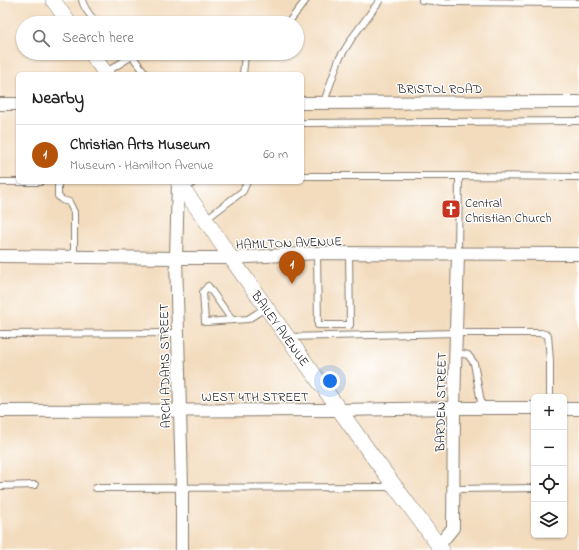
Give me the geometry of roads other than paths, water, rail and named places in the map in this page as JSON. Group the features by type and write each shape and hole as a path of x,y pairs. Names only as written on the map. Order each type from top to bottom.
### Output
{"street":[{"path":"53,0 64,16"},
{"path":"96,60 104,72"},
{"name":"BRISTOL ROAD","path":"304,102 579,102"},
{"path":"0,104 16,104"},
{"name":"BAILEY AVENUE","path":"184,184 231,258 440,548"},
{"name":"ARCH ADAMS STREET","path":"182,550 182,487 176,258 184,184"},
{"name":"HAMILTON AVENUE","path":"0,256 231,258 317,253 579,254"},
{"name":"BARDEN STREET","path":"440,548 453,528 455,352 458,254"},
{"name":"WEST 4TH STREET","path":"0,411 531,408"},
{"path":"567,409 579,409"}],"lane":[{"path":"82,0 86,10 91,16"},
{"path":"293,16 306,0"},
{"path":"324,102 339,59 352,38 380,0"},
{"path":"422,0 445,2 579,3"},
{"path":"107,72 126,60"},
{"path":"135,60 144,72"},
{"path":"243,72 244,60"},
{"path":"304,123 579,121"},
{"path":"304,176 579,177"},
{"path":"458,254 459,176"},
{"path":"0,182 16,182"},
{"path":"58,184 58,196 62,200 69,202 74,212 74,257"},
{"path":"205,219 243,191 246,184"},
{"path":"317,253 318,325 350,325 349,254"},
{"path":"232,320 208,286 203,292 205,322 248,319 267,307"},
{"path":"0,334 178,333"},
{"path":"288,337 456,333 541,333 548,335 550,394"},
{"path":"455,352 468,355 474,363 482,408"},
{"path":"0,486 35,485"},
{"path":"96,488 395,487"},
{"path":"453,489 531,488"}],"place":[{"name":"Central Christian Church","path":"451,209"},
{"name":"Christian Arts Museum","path":"292,284"}]}
